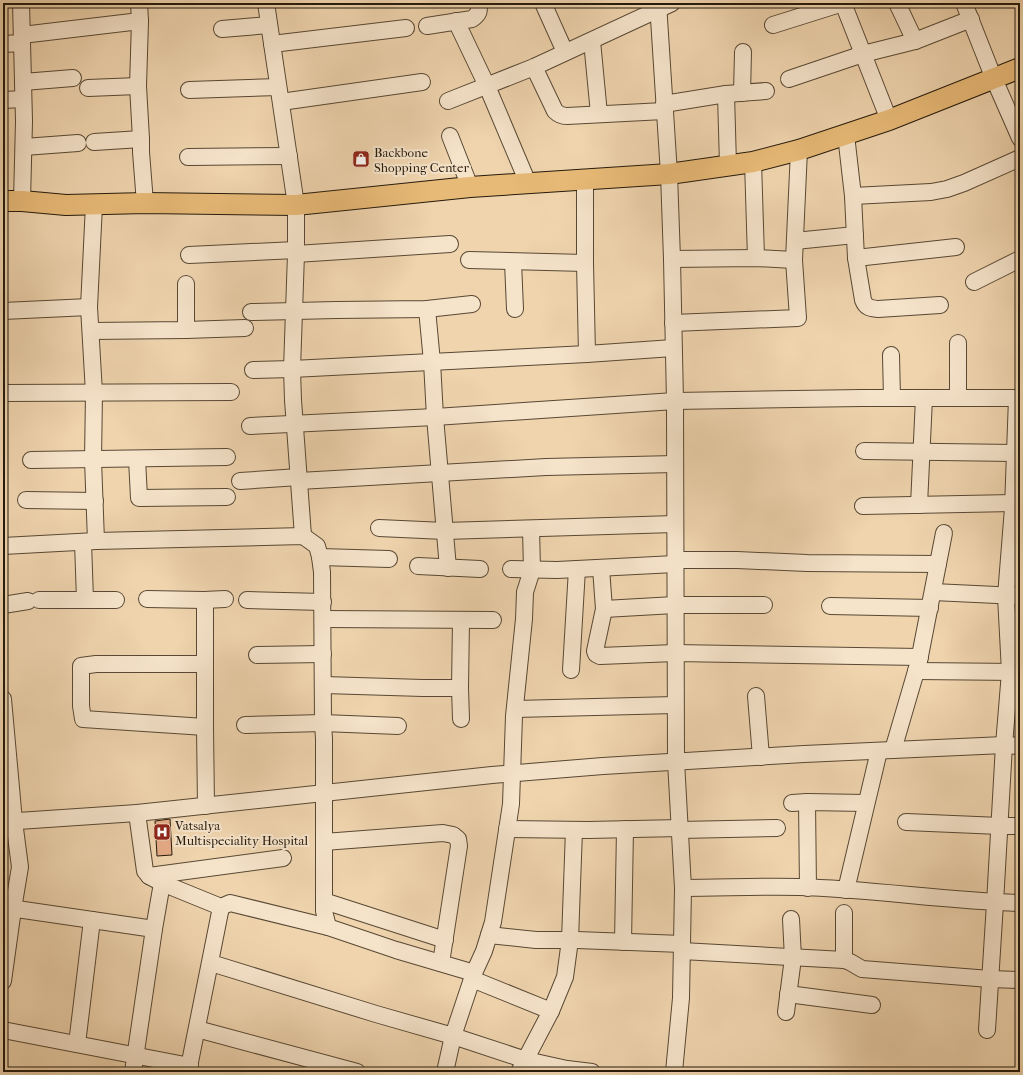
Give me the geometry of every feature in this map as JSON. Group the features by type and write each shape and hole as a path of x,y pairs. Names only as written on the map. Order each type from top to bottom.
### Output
{"main road":[{"path":"13,201 66,205 145,203 296,205 470,186 668,174 753,162 799,150 889,120 1020,68"}],"street":[{"path":"13,201 24,147 21,3"},
{"path":"139,3 140,21 138,86 145,203"},
{"path":"266,3 296,205 292,369 304,536"},
{"path":"427,26 472,18 477,15 480,9 478,3"},
{"path":"543,3 566,52"},
{"path":"773,25 843,3 889,120"},
{"path":"897,3 915,41"},
{"path":"964,3 1020,138"},
{"path":"448,101 592,41 663,5 664,107 672,260 675,401 676,761 683,888 681,998 674,1072"},
{"path":"790,79 863,54 915,41 971,19"},
{"path":"3,44 22,39 140,21"},
{"path":"456,21 528,183"},
{"path":"222,28 269,25"},
{"path":"272,44 406,28"},
{"path":"592,41 599,114"},
{"path":"742,93 743,52"},
{"path":"534,66 555,111 558,114 567,116 664,107 726,94 766,91"},
{"path":"23,82 73,78"},
{"path":"188,90 280,94 422,82"},
{"path":"88,88 138,86"},
{"path":"726,94 728,165"},
{"path":"3,100 23,99"},
{"path":"846,135 854,196 856,258 865,305 870,308 878,309 940,305"},
{"path":"450,136 470,186"},
{"path":"94,142 142,139"},
{"path":"24,147 78,143"},
{"path":"673,323 798,318 794,260 799,150"},
{"path":"188,157 289,156"},
{"path":"854,196 931,192 947,189 1020,158"},
{"path":"753,162 756,258"},
{"path":"585,180 587,354"},
{"path":"85,600 95,501 93,460 94,393 89,308 94,205"},
{"path":"796,241 855,235"},
{"path":"189,255 296,252 450,244"},
{"path":"856,258 956,247"},
{"path":"672,260 756,258 794,260"},
{"path":"469,260 585,263"},
{"path":"974,282 1020,260"},
{"path":"513,262 515,309"},
{"path":"186,284 186,330"},
{"path":"251,312 427,309 472,304"},
{"path":"3,311 89,308"},
{"path":"427,309 448,568"},
{"path":"91,331 245,328"},
{"path":"958,343 958,398"},
{"path":"253,370 587,354 673,348"},
{"path":"891,355 892,398"},
{"path":"3,393 231,392"},
{"path":"919,505 924,398"},
{"path":"250,426 435,418 675,401 1019,398 1013,504 1016,520 1013,596 1015,672 1012,745 1000,826 986,1030"},
{"path":"864,451 922,452 1016,461"},
{"path":"31,460 227,457"},
{"path":"137,459 139,498 227,498"},
{"path":"240,481 546,467 675,464"},
{"path":"26,500 95,501"},
{"path":"863,506 1013,504"},
{"path":"378,528 445,531 675,524"},
{"path":"445,1072 452,1036 473,976 484,951 493,922 511,804 515,709 525,592 532,570 531,529"},
{"path":"846,890 866,803 918,664 944,533"},
{"path":"3,546 304,536 317,546 322,572 323,602 324,911 328,927"},
{"path":"320,557 389,559"},
{"path":"511,569 577,569 675,562 737,560 807,563 938,564"},
{"path":"418,566 480,569"},
{"path":"601,568 604,609 595,651 596,654 600,656 675,653 918,664 1015,672"},
{"path":"571,670 577,569"},
{"path":"830,606 1013,596"},
{"path":"147,599 225,599"},
{"path":"3,605 34,601 116,600"},
{"path":"205,600 206,806"},
{"path":"247,600 323,602"},
{"path":"604,609 675,605 764,605"},
{"path":"323,619 493,620"},
{"path":"461,719 460,688 462,620"},
{"path":"257,655 323,654"},
{"path":"205,664 96,664 81,666 83,719 205,726"},
{"path":"324,685 460,688"},
{"path":"756,696 761,757"},
{"path":"3,700 9,821 20,867 8,908 3,981"},
{"path":"515,709 676,705"},
{"path":"245,725 323,723 398,726"},
{"path":"9,821 137,813 513,773 676,761 1012,745"},
{"path":"808,888 800,803 866,803"},
{"path":"137,813 145,871 156,879 221,907 230,903 328,927 396,950 441,963 551,1011"},
{"path":"906,822 1020,826"},
{"path":"507,829 574,830 777,828"},
{"path":"624,942 625,829"},
{"path":"523,1066 551,1011 565,977 570,940 574,830"},
{"path":"324,842 443,833 454,835 458,839 459,846 441,963"},
{"path":"156,879 283,858"},
{"path":"134,1072 154,929 156,879"},
{"path":"683,888 808,888 1020,903"},
{"path":"324,901 445,940"},
{"path":"3,1030 136,1056 189,1069 221,907"},
{"path":"8,908 154,929"},
{"path":"844,913 844,960"},
{"path":"786,1012 793,958 791,919"},
{"path":"77,1044 92,920"},
{"path":"489,934 536,940 624,942 793,958 844,960 862,969 1020,980"},
{"path":"211,963 452,1036 523,1066 592,1072"},
{"path":"788,994 872,1005"},
{"path":"197,1029 357,1072"}],"building":[{"path":"170,819 172,855 157,856 155,821"}],"place":[{"name":"Backbone Shopping Center","path":"361,159"},
{"name":"Vatsalya Multispeciality Hospital","path":"162,832"}]}
